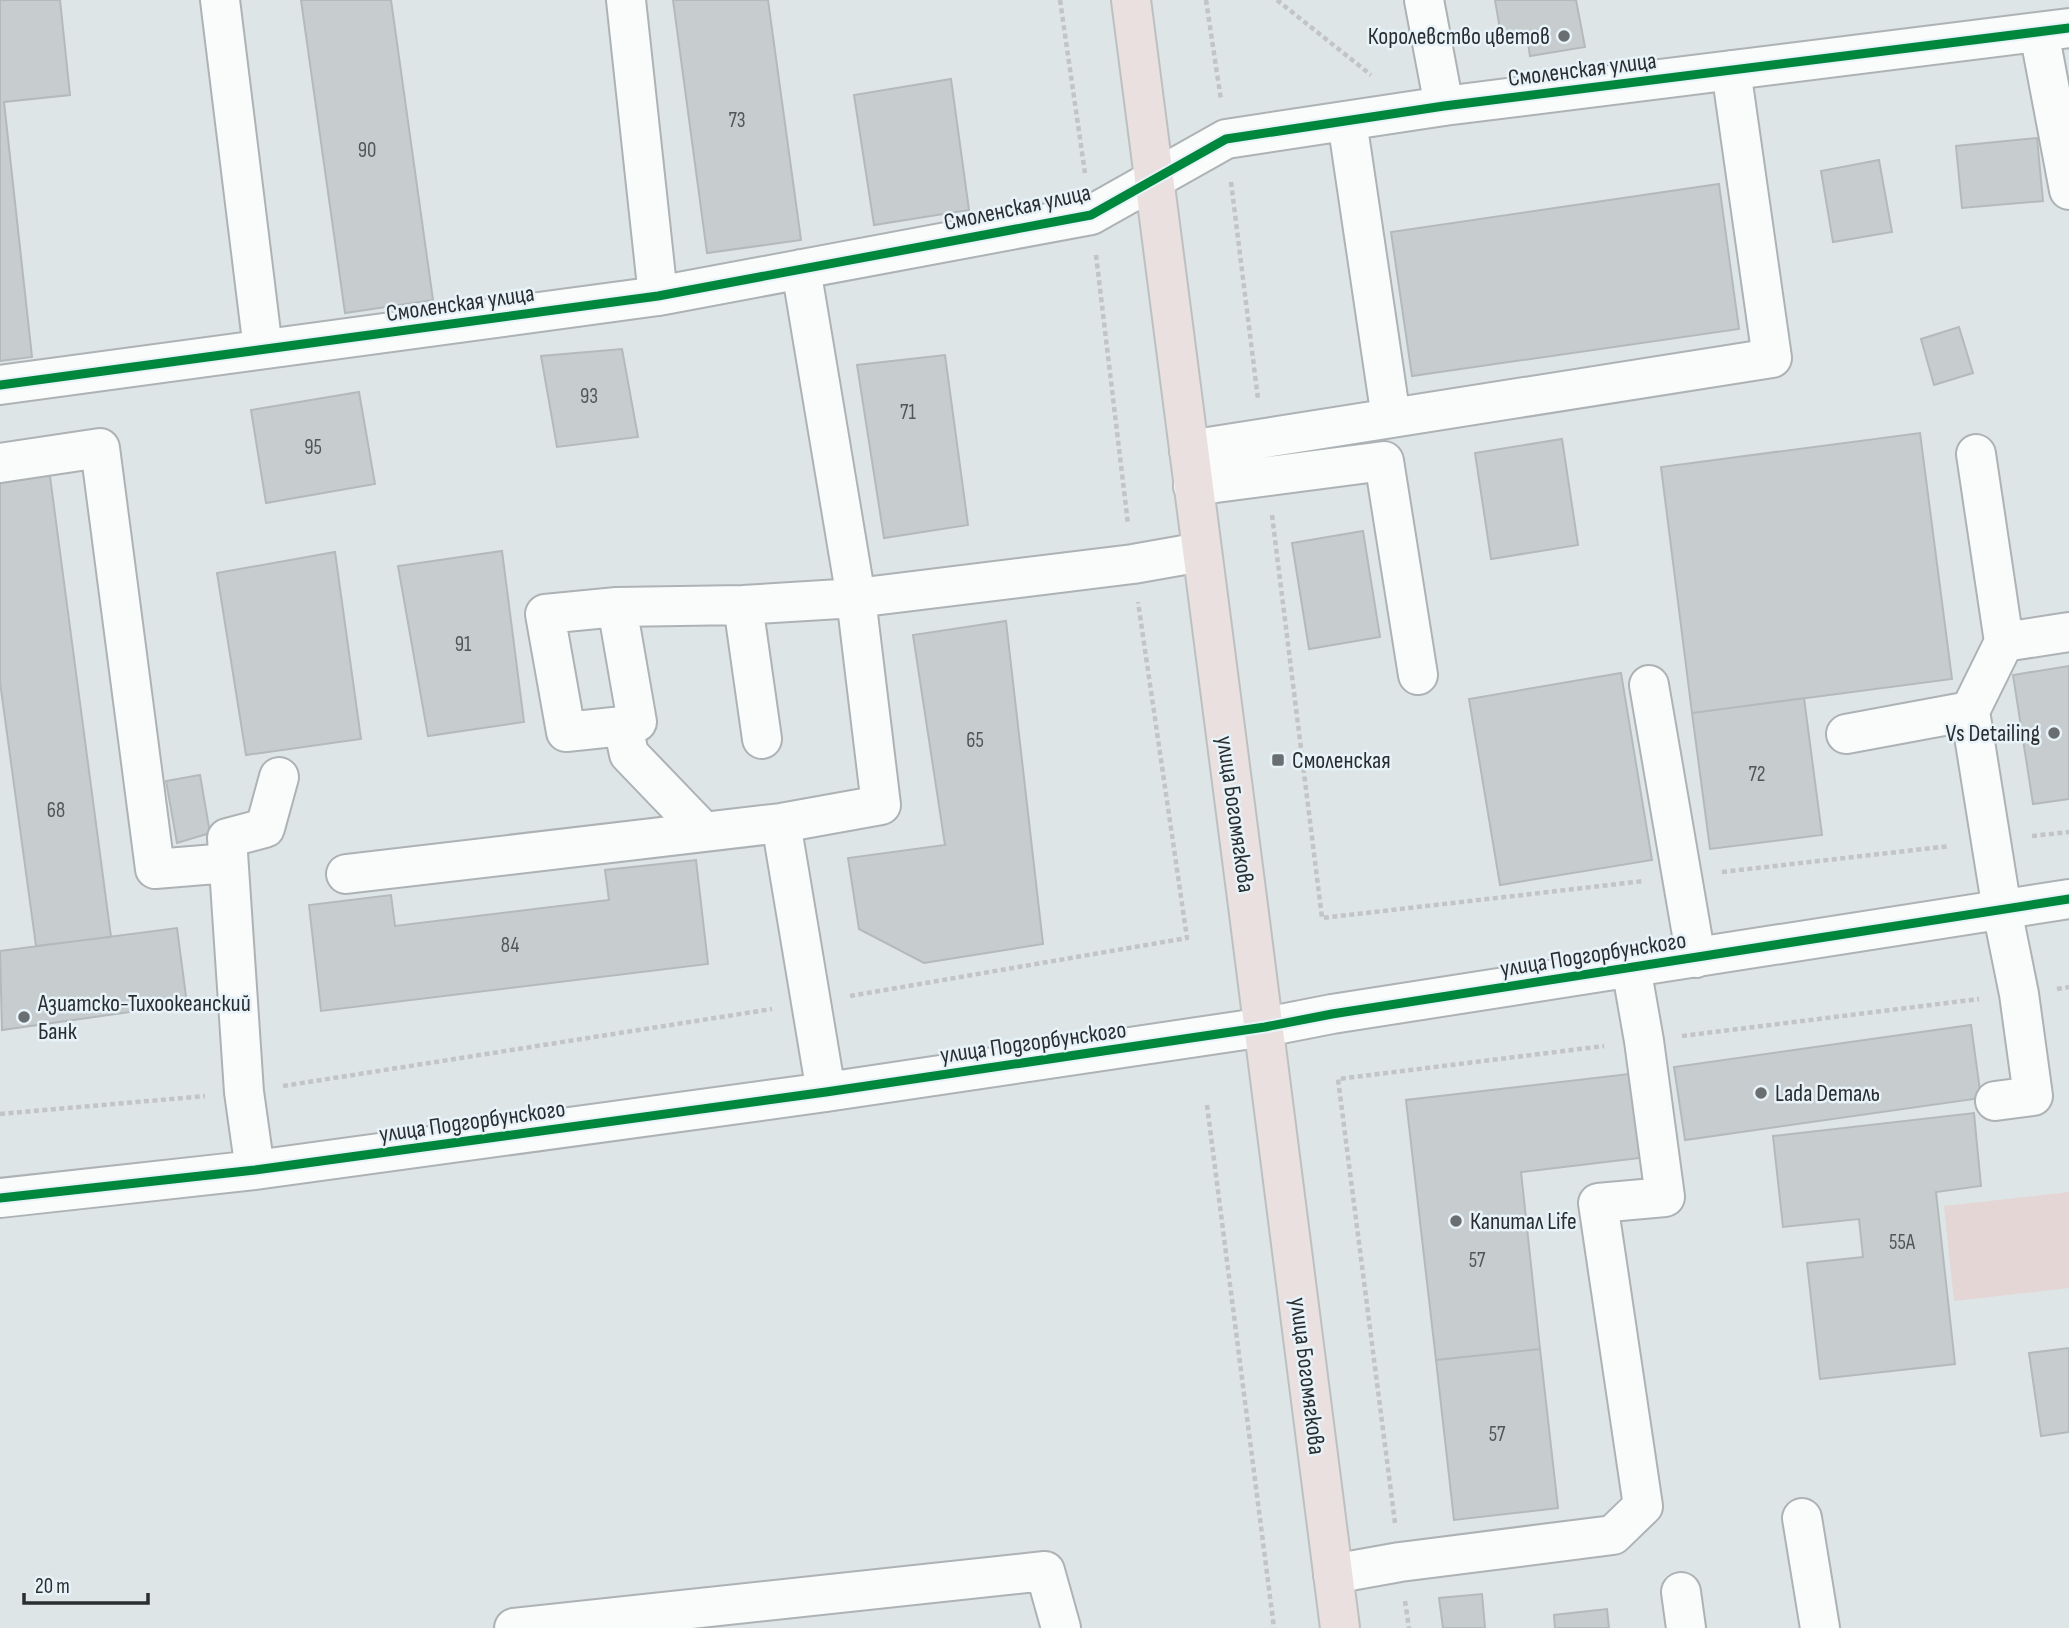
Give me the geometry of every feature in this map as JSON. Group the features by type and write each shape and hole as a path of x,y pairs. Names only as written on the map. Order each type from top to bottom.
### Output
{"main road":[{"name":"улица Богомягкова","path":"1131,0 1265,1027 1340,1628"}],"street":[{"path":"220,0 263,349"},
{"path":"626,0 658,296"},
{"path":"1424,0 1429,108"},
{"path":"2054,30 2069,190"},
{"name":"Смоленская улица","path":"0,384 658,296 1091,215 1226,139 1429,108 2054,30"},
{"path":"1191,468 1391,418 1772,358 1731,70"},
{"path":"1347,121 1391,418"},
{"path":"346,874 781,823 881,805 856,598 801,269"},
{"path":"0,463 100,448 156,869 228,863"},
{"path":"1976,454 2004,642 1970,710 2019,994 2033,1096 1995,1101"},
{"path":"1191,468 1384,460 1418,675"},
{"path":"617,607 637,722 566,732 545,614 617,607 743,605 856,598 1133,564 1201,552"},
{"path":"743,605 762,739"},
{"path":"2004,642 2069,632"},
{"path":"1649,685 1696,958"},
{"path":"1846,734 1970,710"},
{"path":"623,726 629,754 703,831"},
{"path":"256,1170 244,1092 227,838 265,828 279,777"},
{"path":"781,823 826,1092"},
{"name":"улица Подгорбунского","path":"0,1198 256,1170 826,1092 1265,1027 1345,1012 2069,899"},
{"path":"1333,1574 1400,1562 1613,1535 1643,1506 1598,1203 1665,1197 1631,967"},
{"path":"1802,1518 1820,1628"},
{"path":"514,1628 1045,1571 1061,1628"}],"path":[{"path":"0,1114 244,1092 811,1003 1187,938 1133,564 1091,215 1060,0"},
{"path":"1277,0 1429,108"},
{"path":"1409,1628 1338,1079 2069,988"},
{"path":"1207,1105 1273,1628"}],"shaded area":[{"path":"2069,1192 2069,1288 1954,1301 1944,1206"}],"building":[{"path":"0,0 60,0 70,95 4,102 32,357 0,361"},
{"path":"301,0 391,0 433,300 345,313"},
{"path":"673,0 768,0 801,240 707,253"},
{"path":"1495,0 1576,0 1585,47 1530,56 1527,36 1502,41"},
{"path":"951,79 969,210 874,225 854,95"},
{"path":"2037,138 2043,201 1962,208 1956,146"},
{"path":"1879,160 1892,232 1833,242 1821,171"},
{"path":"1719,184 1739,329 1412,376 1391,232"},
{"path":"1959,327 1973,373 1934,385 1921,339"},
{"path":"622,349 638,437 557,447 541,356"},
{"path":"945,355 968,525 884,538 857,365"},
{"path":"359,392 375,484 266,503 251,410"},
{"path":"1920,433 1952,679 1692,713 1661,467"},
{"path":"1562,439 1578,545 1491,559 1475,453"},
{"path":"49,469 111,937 36,946 0,682 0,476"},
{"path":"1363,531 1380,637 1309,649 1292,543"},
{"path":"502,551 524,722 428,736 398,566"},
{"path":"335,552 361,739 246,755 217,573"},
{"path":"1006,621 1043,944 924,963 859,929 848,858 945,845 913,635"},
{"path":"2069,666 2069,799 2033,804 2013,675"},
{"path":"1621,673 1652,860 1500,885 1469,699"},
{"path":"1804,698 1822,835 1710,849 1692,713"},
{"path":"200,775 210,833 177,843 166,781"},
{"path":"696,860 708,964 321,1011 309,905 391,895 395,926 609,900 605,870"},
{"path":"177,928 187,1004 2,1030 0,951"},
{"path":"1971,1025 1981,1098 1685,1140 1674,1067"},
{"path":"1663,1070 1672,1154 1521,1172 1540,1349 1436,1360 1406,1100"},
{"path":"1974,1113 1981,1186 1936,1192 1955,1364 1820,1379 1807,1263 1863,1257 1859,1219 1783,1227 1773,1136"},
{"path":"2069,1348 2069,1432 2041,1436 2029,1353"},
{"path":"1540,1349 1558,1508 1454,1520 1436,1360"},
{"path":"1482,1594 1485,1628 1443,1628 1439,1598"},
{"path":"1607,1609 1609,1628 1555,1628 1554,1615"}],"cycle path":[{"path":"0,385 658,296 1091,215 1226,139 1444,106 2069,28"},
{"path":"0,1198 255,1170 826,1092 1265,1027 1332,1014 2069,899"}],"place":[{"name":"Королевство цветов","path":"1564,36"},
{"name":"Vs Detailing","path":"2054,733"},
{"name":"Смоленская","path":"1278,760"},
{"name":"Азиатско-Тихоокеанский Банк","path":"24,1017"},
{"name":"Lada Dеталь","path":"1761,1093"},
{"name":"Капитал Life","path":"1456,1221"}]}
